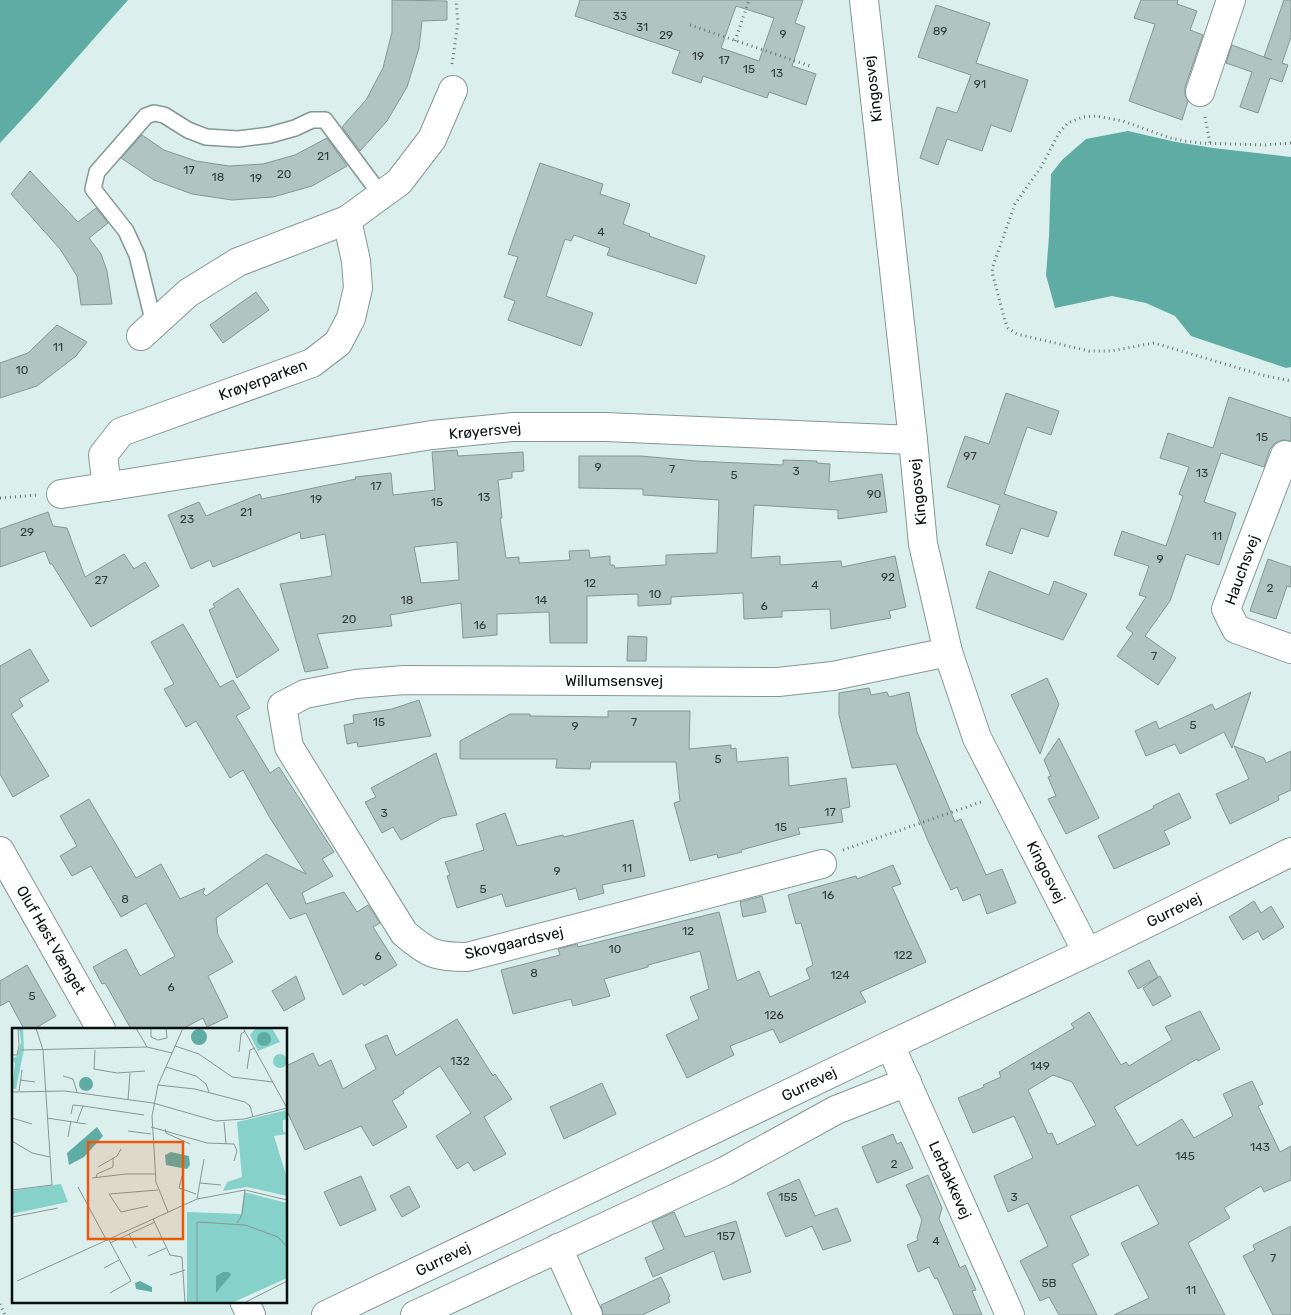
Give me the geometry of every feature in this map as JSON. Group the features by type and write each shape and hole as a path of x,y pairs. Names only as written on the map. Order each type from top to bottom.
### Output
{"street":[{"name":"Kingosvej","path":"864,0 923,544 948,652 977,738 1087,952"},
{"path":"1200,92 1232,0"},
{"path":"147,330 188,293 238,262 347,220 398,182 432,139 454,90"},
{"name":"Krøyerparken","path":"107,487 103,454 121,432 312,363 338,343 351,318 358,288 356,261 347,220"},
{"name":"Krøyersvej","path":"61,494 432,435 512,428 605,427 913,440"},
{"name":"Hauchsvej","path":"1285,455 1226,609 1236,629 1291,649"},
{"name":"Willumsensvej","path":"282,706 305,694 356,684 404,680 778,682 834,676 948,652"},
{"name":"Skovgaardsvej","path":"282,706 290,747 404,933 422,949 445,957 468,957 822,864"},
{"name":"Oluf Høst Vænget","path":"0,851 101,1028"},
{"name":"Gurrevej","path":"326,1315 890,1044 1087,952 1291,852"},
{"name":"Lerbakkevej","path":"890,1044 1010,1315"},
{"path":"414,1315 725,1171 836,1110 907,1082"},
{"path":"558,1248 588,1315"},
{"path":"244,1302 251,1315"}],"lane":[{"path":"147,330 137,255 126,231 93,189 97,172 146,116 154,112 164,115 188,130 206,137 238,139 270,135 295,128 312,120 325,120 381,195"}],"path":[{"path":"454,90 451,76 458,23 456,0"},
{"path":"735,40 749,0"},
{"path":"690,25 813,67"},
{"path":"1291,144 1200,143 1170,138 1115,119 1096,116 1075,120 1068,123 1059,133 1041,167 1015,204 992,272 1008,328 1017,334 1088,351 1111,351 1154,343 1262,375 1291,381"},
{"path":"0,498 61,494"},
{"path":"822,864 833,853 1005,794"},
{"path":"0,1304 5,1315"}],"water":[{"path":"0,0 128,0 0,143"},
{"path":"1128,131 1213,148 1291,157 1291,367 1286,368 1191,336 1175,316 1146,303 1112,296 1055,308 1046,275 1051,174 1062,160 1086,139"}],"building":[{"path":"392,0 447,1 447,20 422,21 419,48 407,87 387,121 360,151 342,127 366,100 383,68 392,32"},
{"path":"580,0 803,0 795,23 805,27 792,66 816,74 806,105 769,92 767,98 703,76 701,83 672,73 680,51 575,16","holes":["736,6 774,18 759,61 721,48"]},
{"path":"1141,0 1178,0 1177,4 1197,11 1190,30 1203,35 1185,87 1185,95 1188,101 1182,120 1129,101 1155,24 1134,18"},
{"path":"1284,0 1291,0 1291,37 1282,63 1288,65 1282,82 1270,78 1258,113 1240,107 1252,72 1226,63 1232,45 1264,57"},
{"path":"936,5 990,23 976,63 1028,80 1011,132 991,125 982,151 947,139 938,165 920,158 937,107 957,113 971,75 918,57"},
{"path":"142,135 164,150 196,161 229,166 263,164 295,155 327,138 347,166 312,186 273,197 232,200 192,194 154,180 121,158"},
{"path":"540,163 603,184 600,194 630,204 623,224 650,234 649,236 705,256 696,284 607,255 610,248 574,235 571,241 565,239 546,296 593,313 581,346 508,320 515,301 504,297 518,257 508,254"},
{"path":"30,171 78,222 96,208 108,223 89,238 101,254 107,271 112,304 81,305 77,276 60,249 11,194"},
{"path":"256,292 269,310 223,343 210,325"},
{"path":"57,325 87,342 76,356 37,386 0,398 0,363 28,353"},
{"path":"1006,393 1059,411 1051,435 1027,427 1004,494 1057,512 1048,537 1021,528 1012,554 986,545 1000,505 947,487 965,436 989,444"},
{"path":"1229,397 1291,418 1291,441 1283,440 1275,443 1270,449 1264,467 1221,453 1204,502 1236,513 1219,565 1186,554 1170,601 1145,636 1176,658 1158,685 1117,656 1133,633 1126,628 1146,597 1139,595 1149,566 1114,555 1122,531 1166,546 1183,496 1179,494 1189,467 1160,458 1168,433 1213,448"},
{"path":"457,450 458,456 523,452 524,471 512,472 512,478 498,480 502,518 500,518 506,558 519,557 519,563 570,560 569,551 589,550 590,558 610,556 610,565 614,565 615,568 666,565 666,555 717,553 719,500 643,495 643,489 579,488 579,456 641,456 696,461 783,465 783,460 817,461 817,463 830,464 829,482 882,474 887,512 838,519 838,510 754,505 751,558 780,556 780,565 841,561 842,567 895,556 906,607 889,611 891,618 831,629 830,609 782,611 782,617 744,619 743,593 671,597 671,604 638,606 638,594 587,596 587,643 550,643 549,612 497,614 497,635 463,638 461,603 390,615 392,626 317,634 328,668 305,672 280,584 332,576 325,534 301,539 300,532 213,567 210,560 191,569 168,515 199,502 206,516 260,494 262,499 356,479 355,477 391,473 393,495 435,490 432,452","holes":["457,542 459,580 421,583 414,547"]},
{"path":"48,512 53,526 67,528 85,577 124,554 134,569 145,562 159,586 91,627 52,564 50,564 45,551 0,567 0,529"},
{"path":"1268,559 1291,567 1291,587 1287,586 1276,619 1250,611"},
{"path":"989,571 1049,595 1054,581 1087,594 1063,640 976,608"},
{"path":"238,588 279,650 237,678 209,610 215,607 213,604"},
{"path":"183,624 220,687 233,680 250,708 236,716 270,773 279,767 334,852 322,859 333,876 302,893 306,904 344,892 357,912 368,905 380,923 373,927 397,965 364,986 362,983 343,995 306,913 290,919 267,883 216,918 218,935 233,962 208,976 228,1017 207,1027 203,1018 184,1028 130,1028 105,983 102,984 93,967 126,949 140,976 175,956 146,903 121,917 91,866 72,876 60,856 77,846 60,816 89,799 136,878 161,864 180,899 205,888 203,893 206,896 266,854 306,874 270,818 243,770 230,778 196,721 186,727 164,689 174,684 151,642"},
{"path":"628,636 647,637 646,661 627,661"},
{"path":"30,649 49,681 19,699 23,706 11,714 49,776 13,797 0,774 0,666"},
{"path":"1047,678 1059,704 1040,754 1011,695"},
{"path":"869,688 871,695 887,692 889,697 909,692 917,732 955,822 961,819 986,875 1002,869 1016,903 987,914 980,894 963,901 957,887 951,890 896,764 852,768 839,715 839,693"},
{"path":"1251,692 1232,748 1224,732 1180,754 1175,744 1146,756 1135,731 1156,721 1159,729 1212,704 1215,710"},
{"path":"419,700 431,736 358,747 357,742 347,744 344,725 354,723 353,715 392,709"},
{"path":"608,711 690,711 689,749 731,745 731,749 736,748 737,762 788,757 789,786 846,778 850,807 841,809 843,822 798,828 800,834 741,850 742,852 718,858 717,854 690,861 674,803 680,801 676,762 591,762 590,769 556,768 557,759 460,759 460,741 510,714 608,717"},
{"path":"1059,738 1099,818 1066,834 1048,799 1056,796 1048,777 1051,776 1044,760"},
{"path":"1234,746 1264,758 1266,763 1291,751 1291,790 1278,796 1279,800 1230,824 1216,794 1249,779"},
{"path":"436,753 457,815 442,818 401,840 393,827 382,833 365,802 376,797 371,788"},
{"path":"1179,793 1191,818 1164,831 1170,844 1114,869 1098,836 1154,808 1153,806"},
{"path":"505,813 517,846 633,820 645,876 602,885 604,893 579,900 576,888 506,907 502,894 457,908 447,876 450,875 445,862 484,850 476,824"},
{"path":"893,865 901,884 892,887 926,962 860,992 866,1002 780,1043 773,1029 730,1046 734,1055 687,1078 666,1035 699,1019 690,997 709,989 700,951 604,979 610,996 573,1006 571,999 513,1014 501,970 560,955 558,949 577,944 578,947 719,912 737,981 759,971 770,997 810,979 806,969 813,965 801,923 796,924 788,895 856,876 857,879"},
{"path":"762,896 766,912 743,917 740,902"},
{"path":"1254,901 1261,913 1271,906 1284,927 1263,940 1258,931 1243,940 1229,917"},
{"path":"1149,960 1158,977 1138,989 1128,971"},
{"path":"27,965 56,1016 36,1028 23,1028 9,1001 0,1006 0,981"},
{"path":"296,976 305,999 284,1011 272,991"},
{"path":"1160,976 1171,996 1153,1006 1143,988"},
{"path":"1200,1011 1220,1049 1198,1061 1197,1059 1114,1107 1137,1146 1182,1119 1194,1138 1233,1116 1223,1094 1252,1081 1263,1104 1258,1106 1280,1152 1291,1146 1291,1180 1264,1192 1261,1186 1224,1208 1230,1218 1188,1243 1225,1315 1114,1315 1149,1298 1121,1243 1159,1224 1138,1185 1070,1216 1089,1255 1072,1264 1097,1315 1059,1315 1049,1297 1040,1301 1020,1261 1048,1246 1028,1203 1008,1212 994,1176 1033,1158 1014,1116 973,1133 958,1098 984,1087 983,1085 1001,1077 999,1072 1074,1028 1071,1024 1089,1012 1121,1065 1126,1062 1129,1066 1172,1040 1165,1027","holes":["1053,1075 1072,1082 1096,1125 1057,1145 1052,1133 1048,1134 1028,1090"]},
{"path":"457,1019 493,1076 495,1074 512,1099 484,1117 506,1154 474,1171 468,1162 457,1169 436,1136 471,1113 440,1066 403,1091 404,1093 392,1101 407,1127 373,1146 361,1126 305,1150 288,1113 288,1065 313,1053 319,1066 331,1060 343,1089 376,1069 365,1045 387,1035 396,1056"},
{"path":"602,1083 616,1114 564,1139 550,1107"},
{"path":"893,1134 897,1144 901,1142 913,1168 877,1183 862,1147"},
{"path":"928,1175 942,1208 939,1219 960,1268 965,1265 976,1290 972,1291 982,1315 954,1315 937,1278 935,1279 929,1267 918,1272 907,1245 918,1240 922,1220 906,1185"},
{"path":"361,1176 376,1210 340,1226 324,1192"},
{"path":"799,1179 815,1216 837,1208 851,1241 823,1250 812,1226 786,1237 767,1193"},
{"path":"409,1186 420,1207 402,1217 390,1196"},
{"path":"674,1212 685,1237 736,1221 751,1272 723,1280 714,1251 653,1277 645,1258 664,1249 652,1222"},
{"path":"1291,1226 1291,1315 1273,1315 1243,1256 1255,1250 1253,1245"},
{"path":"661,1277 670,1296 668,1297 670,1302 642,1315 603,1315 601,1305"}]}
